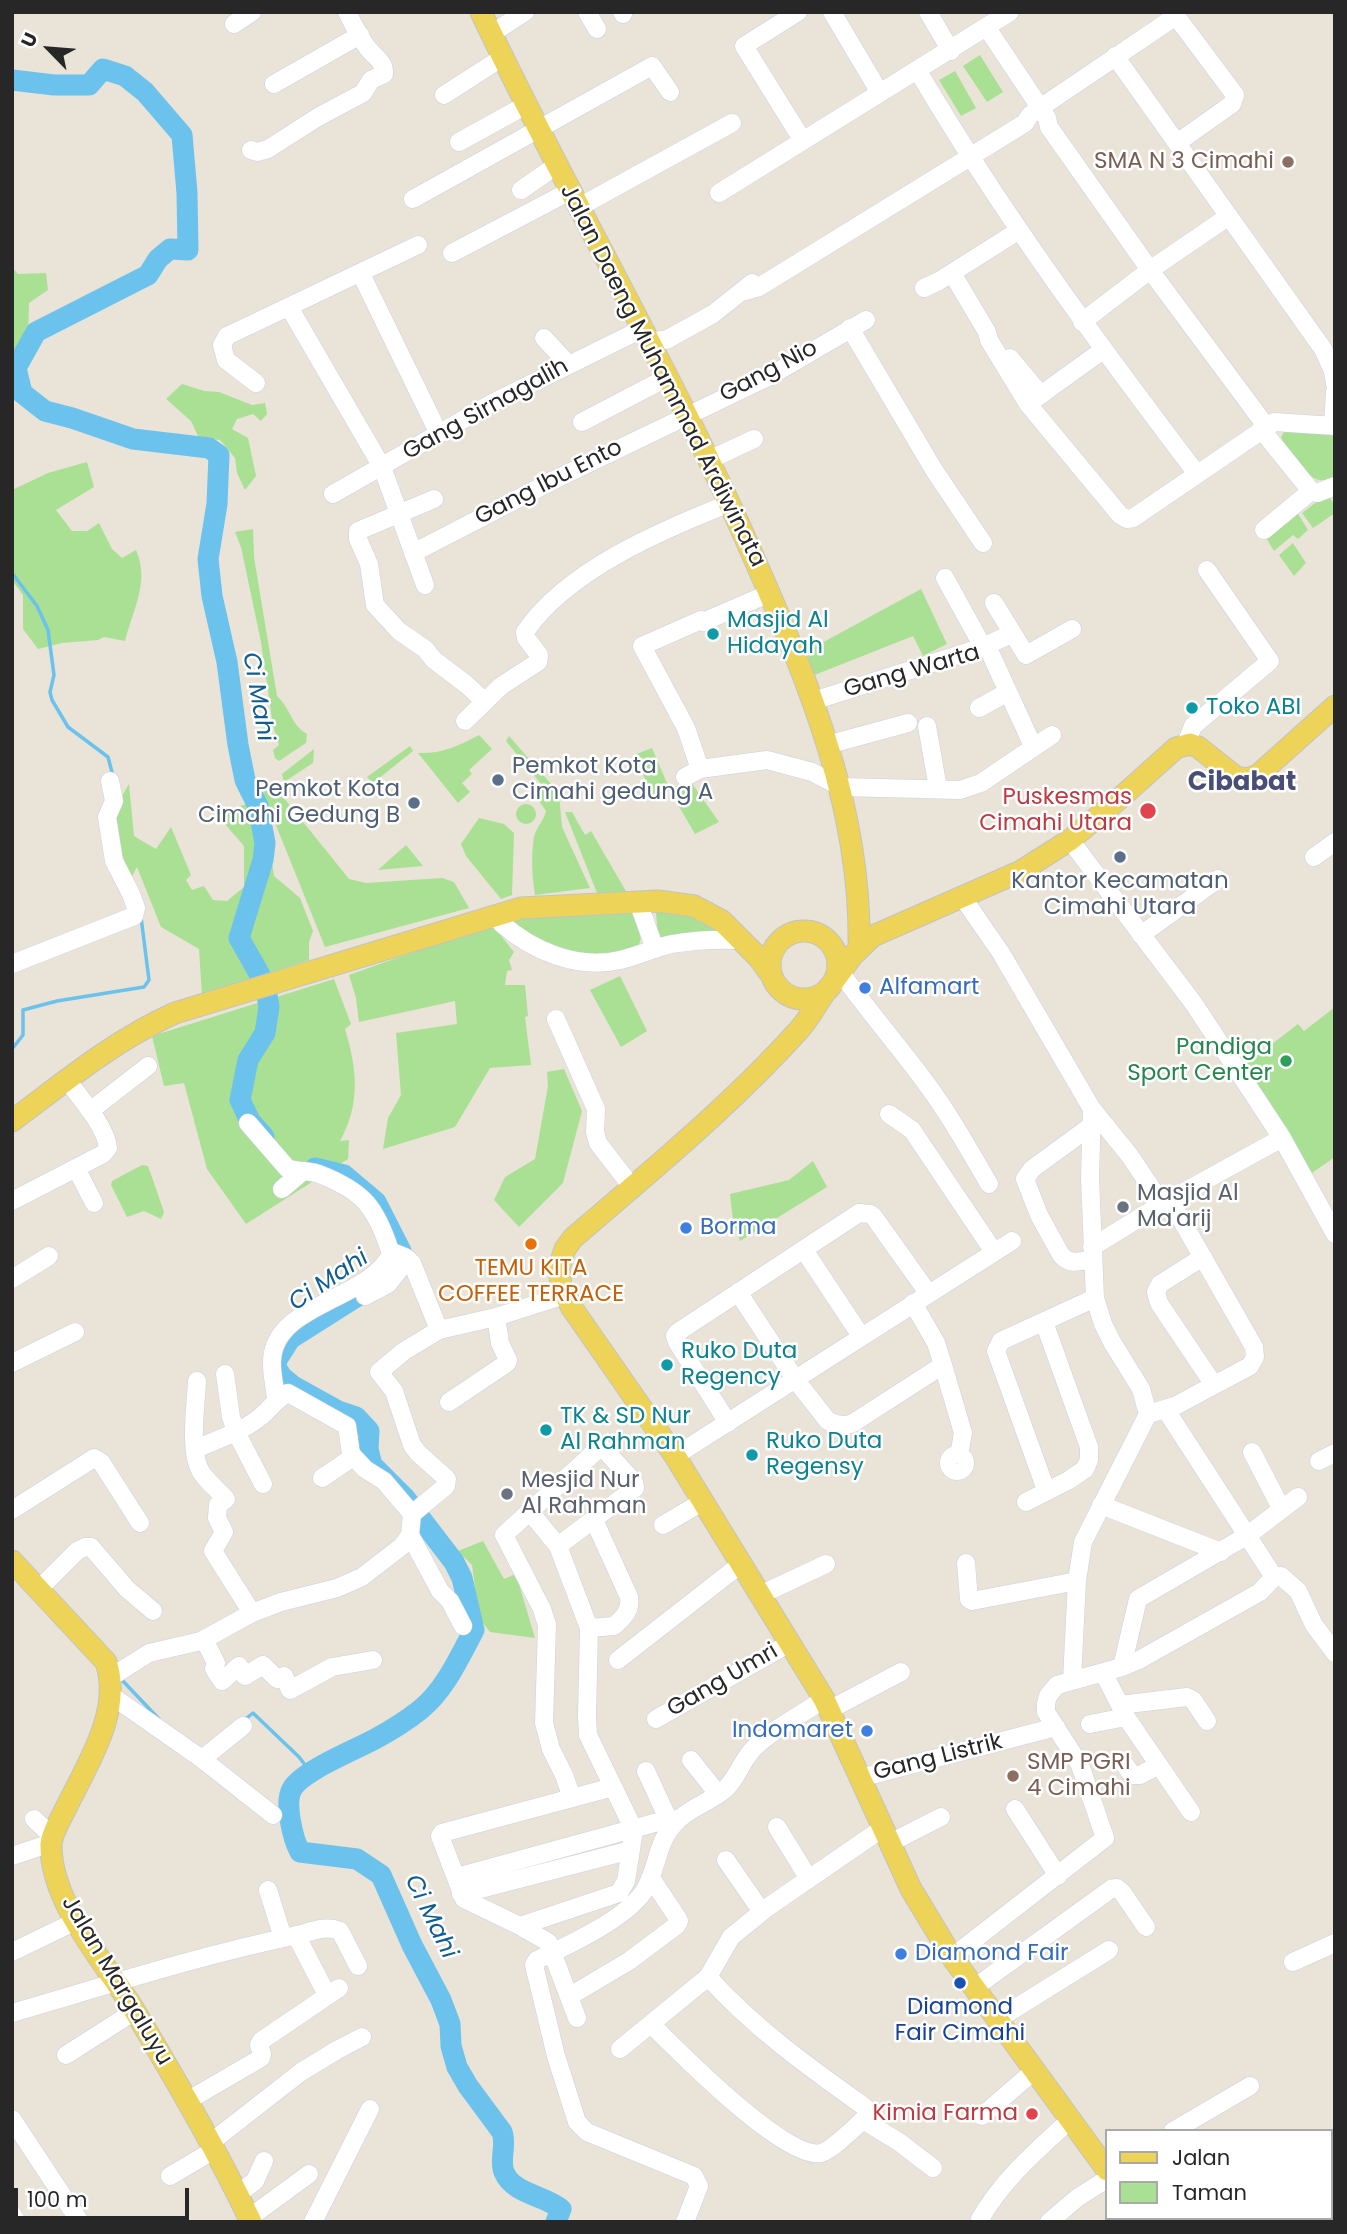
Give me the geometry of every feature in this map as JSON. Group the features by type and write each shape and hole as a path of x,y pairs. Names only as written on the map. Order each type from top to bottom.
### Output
{"main road":[{"name":"Jalan Daeng Muhammad Ardiwinata","path":"481,12 538,128 553,167 652,337 668,377 730,503 770,593 813,701 841,787 855,868 859,939"},
{"path":"741,940 755,942 799,933 859,939 883,930 1021,871 1070,840 1176,748 1186,744 1198,747 1236,778 1248,779 1258,775 1335,706"},
{"path":"12,1121 138,1030 175,1013 507,916 638,901 676,902 694,906 722,921 741,940 774,981 784,993 802,999 812,998 834,981 838,961 834,950 819,935 799,933 774,948 770,967 774,981 800,1029"},
{"path":"859,939 834,981 800,1029 698,1131 573,1238 565,1250 559,1278 580,1321 675,1456 826,1704 911,1889 952,1957 1106,2169"},
{"path":"12,1561 106,1662 111,1686 98,1738 52,1840"},
{"name":"Jalan Margaluyu","path":"52,1840 59,1883 76,1921 135,2011 187,2101 250,2220"}],"street":[{"path":"234,24 252,12"},
{"path":"251,150 257,152 268,149 318,117 363,93 371,80 384,75 385,70 377,57 368,50 347,12"},
{"path":"491,34 525,12"},
{"path":"587,12 597,29"},
{"path":"798,12 744,46 803,141"},
{"path":"832,12 880,93"},
{"path":"928,12 951,51"},
{"path":"719,193 1010,12"},
{"path":"1157,18 1178,18 1235,95 1232,104 1177,143"},
{"name":"Gang Sirnagalih","path":"289,306 382,467 494,402 569,365 652,337 666,340 713,314 722,305 745,291 759,287 776,272 1025,123 1115,56 1157,18"},
{"path":"987,28 1039,113 1154,267 1311,491 1317,493 1335,486"},
{"path":"274,84 360,35"},
{"path":"1115,56 1323,349 1333,371 1335,384"},
{"path":"444,95 503,57"},
{"path":"413,199 652,66 670,92"},
{"path":"918,71 968,155 1018,231 1082,322 1197,474"},
{"path":"459,142 526,105"},
{"path":"452,253 574,199 732,123"},
{"path":"520,190 553,167"},
{"path":"1082,322 1154,267 1229,216"},
{"path":"924,288 1018,231"},
{"path":"256,383 226,360 222,345 228,336 418,245"},
{"path":"952,273 987,332 989,340 1121,515 1127,519 1133,518 1267,426 1334,426 1335,391"},
{"path":"361,274 439,434"},
{"name":"Gang Nio","path":"687,415 768,377 858,324 934,470 983,544"},
{"path":"544,338 569,365"},
{"path":"1034,399 1103,350"},
{"path":"582,422 668,377"},
{"name":"Gang Ibu Ento","path":"413,553 556,478 687,415"},
{"path":"709,460 754,439"},
{"path":"333,494 382,467 425,585"},
{"path":"1264,530 1311,491"},
{"path":"434,499 358,531 358,539 369,564 375,605 399,631 425,649 434,660 484,701"},
{"path":"465,720 501,686 538,662 539,655 526,638 525,632 560,594 597,566 691,519 730,503"},
{"path":"1186,744 1193,726 1270,661 1207,570"},
{"path":"945,578 985,646 1011,634"},
{"path":"770,593 721,616 703,622 701,620 642,646 686,728 692,773 751,762 776,761 812,772 841,787 960,790 981,783 1052,735"},
{"path":"993,603 1026,655 1072,629"},
{"name":"Gang Warta","path":"813,701 985,646 1033,746"},
{"path":"979,708 1008,692"},
{"path":"827,745 908,723"},
{"path":"927,726 938,789"},
{"path":"12,964 134,916 136,908 114,861 107,814 114,801 110,781"},
{"path":"1070,840 1194,1004 1335,1234"},
{"path":"1314,857 1334,845"},
{"path":"1141,935 1218,879"},
{"path":"963,898 1001,953 1091,1117 1130,1156 1166,1202 1203,1257 1254,1347 1255,1357 1250,1366 1157,1412 1101,1505 1083,1542 1077,1581 1072,1679"},
{"path":"638,901 655,949"},
{"path":"507,916 514,935 532,946 566,959 598,963 618,961 692,941 741,940"},
{"path":"834,981 882,1029 923,1079 957,1129 989,1184"},
{"path":"556,1019 596,1109 595,1132 598,1143 632,1187"},
{"path":"90,1111 148,1066"},
{"path":"12,1201 103,1154 108,1148 107,1140 90,1111 67,1080"},
{"path":"889,1114 912,1130 994,1252"},
{"path":"1091,1117 1032,1169 1025,1180 1060,1255 1075,1263 1166,1202 1278,1141"},
{"path":"1091,1117 1095,1298 1112,1342 1145,1399 1248,1535 1274,1577"},
{"path":"248,1123 287,1168 317,1173 354,1191 376,1213 400,1255 412,1262 439,1330"},
{"path":"76,1168 94,1203"},
{"path":"282,1189 302,1172"},
{"path":"728,1423 675,1336 859,1213 870,1214 920,1298 963,1433 959,1455"},
{"path":"675,1456 1012,1241"},
{"path":"804,1250 862,1336"},
{"path":"365,1296 388,1284 400,1255"},
{"path":"276,1398 272,1361 278,1339 305,1313 371,1278 384,1265 400,1255"},
{"path":"12,1279 49,1256"},
{"path":"1203,1257 1160,1284 1156,1292 1159,1303 1214,1385"},
{"path":"738,1292 795,1380 833,1424 846,1426 943,1365"},
{"path":"273,1815 111,1686 149,1653 204,1639 281,1602 337,1588 362,1577 398,1552 410,1535 418,1510 446,1486 447,1479 412,1445 394,1391 379,1372 404,1351 439,1330 496,1317 565,1295"},
{"path":"1046,1490 996,1351 1001,1341 1095,1298"},
{"path":"449,1402 507,1363 500,1343 496,1317"},
{"path":"1026,1502 1069,1480 1085,1469 1089,1460 1088,1447 1044,1322"},
{"path":"12,1363 75,1332"},
{"path":"225,1374 231,1417 236,1432 263,1484"},
{"path":"197,1381 195,1457 200,1470 226,1499 218,1505 217,1518 224,1532 213,1551 252,1614"},
{"path":"195,1449 236,1432 258,1419 276,1398 288,1393 347,1426 353,1457 418,1510"},
{"path":"558,1546 635,1488 636,1485 604,1449 601,1448 505,1533 503,1538 522,1567 547,1625 544,1723 551,1749 572,1798"},
{"path":"1252,1452 1281,1508"},
{"path":"322,1478 353,1457"},
{"path":"12,1510 93,1458 102,1462 140,1523"},
{"path":"1085,1469 1115,1482"},
{"path":"1122,1667 1138,1599 1147,1581 1160,1586 1248,1535 1298,1497"},
{"path":"663,1525 702,1502"},
{"path":"1101,1505 1221,1552"},
{"path":"520,1926 619,1893 625,1881 634,1830 588,1735 589,1628 558,1546 530,1512"},
{"path":"589,1652 606,1639 629,1609 629,1597 594,1520"},
{"path":"410,1535 440,1591 450,1601 463,1626"},
{"path":"39,1589 77,1551 85,1547 91,1548 128,1589 153,1611"},
{"path":"966,1563 969,1599 972,1601 1077,1581"},
{"path":"618,1660 741,1564"},
{"path":"760,1595 826,1564"},
{"path":"952,1957 1105,1838 1080,1765 1046,1712 1048,1696 1057,1685 1122,1667 1260,1592 1274,1577 1281,1576 1298,1591 1314,1625 1335,1653"},
{"path":"589,1628 614,1626"},
{"path":"204,1639 216,1663 214,1669 222,1681 239,1666 246,1676 263,1665 277,1679 284,1676 290,1690 332,1667 373,1660"},
{"name":"Gang Umri","path":"656,1719 790,1643"},
{"path":"459,1885 673,1820 731,1784 752,1749 826,1704 901,1672"},
{"path":"1103,1672 1123,1711 1191,1812"},
{"path":"1090,1724 1123,1711 1188,1697 1207,1721"},
{"path":"202,1759 243,1726"},
{"name":"Gang Listrik","path":"860,1778 1056,1727"},
{"path":"691,1760 718,1794"},
{"path":"1125,1765 1132,1775 1137,1776 1158,1765"},
{"path":"646,1771 673,1820"},
{"path":"551,1947 520,1926 471,1903 459,1885 439,1840 440,1834 613,1787"},
{"path":"1015,1809 1058,1876"},
{"path":"620,2049 708,1977 732,1937 762,1912 809,1879 886,1835 942,1818"},
{"path":"12,1856 52,1840 34,1819"},
{"path":"673,1820 661,1841 651,1878 631,1907 571,1945 551,1947 537,1960 534,1967 556,2056 577,2122 587,2132 694,2176 699,2186 685,2222"},
{"path":"777,1827 809,1879"},
{"path":"459,1885 631,1850"},
{"path":"726,1860 762,1912"},
{"path":"570,1996 629,1961 677,1925 677,1916 651,1878"},
{"path":"974,1988 1111,1889 1117,1888 1122,1892 1146,1927"},
{"path":"187,2101 261,2058 261,2041 333,1991 290,1936 268,1890"},
{"path":"540,1918 577,2018"},
{"path":"12,1952 76,1921"},
{"path":"12,2013 230,1949 314,1930 334,1928 340,1931 358,1966"},
{"path":"1293,1962 1335,1943"},
{"path":"998,2019 1109,1950"},
{"path":"652,2025 710,2082 773,2134 813,2153 825,2151 863,2120 867,2114 866,2108 796,2059 731,2002 708,1977"},
{"path":"66,2055 135,2011"},
{"path":"170,2176 212,2147 301,2072 362,2037"},
{"path":"982,2116 1035,2070"},
{"path":"1175,2129 1250,2086"},
{"path":"313,2222 370,2109"},
{"path":"12,2119 80,2222"},
{"path":"980,2219 993,2196 1006,2181 1071,2119"},
{"path":"863,2120 899,2142 933,2168"},
{"path":"237,2194 255,2181 264,2161"},
{"path":"250,2220 309,2174"},
{"path":"1049,2222 1077,2198 1106,2180"},
{"path":"12,2214 17,2222"}],"green space":[{"path":"980,55 1003,92 987,102 963,66"},
{"path":"955,71 976,108 961,116 939,80"},
{"path":"12,267 18,274 46,273 48,290 29,303 28,339 12,360"},
{"path":"182,384 204,391 219,392 252,405 265,403 267,414 261,421 253,414 237,419 232,429 248,438 256,476 245,490 237,473 235,458 220,440 199,438 191,421 166,399"},
{"path":"1304,431 1335,435 1335,476 1327,480 1312,477 1284,444 1281,437 1284,432"},
{"path":"87,462 94,487 56,510 72,531 87,531 99,523 112,549 122,558 136,550 141,573 139,596 125,641 104,637 38,649 23,629 23,595 12,580 12,490 48,473"},
{"path":"1327,494 1335,505 1335,513 1313,528 1302,513"},
{"path":"1297,512 1308,530 1298,539 1293,535 1274,551 1265,536"},
{"path":"253,529 254,557 277,696 298,726 307,734 306,743 279,761 273,750 279,745 273,726 261,642 241,547 235,532"},
{"path":"1293,543 1306,563 1294,576 1279,555"},
{"path":"921,589 947,644 923,656 913,636 812,676 807,651"},
{"path":"479,735 492,749 469,770 472,774 462,783 470,792 458,803 418,753 450,748"},
{"path":"509,736 559,793 562,827 590,888 535,895 533,844 535,833 546,811 539,801 542,785 506,741"},
{"path":"410,746 413,751 373,783 367,777"},
{"path":"652,748 669,788 691,782 719,822 695,834 669,789 652,794 634,755"},
{"path":"314,749 313,763 284,782 282,774"},
{"path":"129,784 134,836 156,849 171,827 191,875 186,880 192,890 204,886 213,900 227,901 244,887 244,846 217,815 249,803 268,837 274,876 300,898 313,931 309,942 309,960 202,995 199,949 161,927 137,867 131,878 116,840 115,808"},
{"path":"270,784 349,879 366,883 442,878 454,882 469,908 325,947 263,793"},
{"path":"526,804 533,807 536,814 533,821 526,824 519,821 516,814 519,807"},
{"path":"565,812 572,812 585,835 591,831 627,893 597,893"},
{"path":"479,818 504,824 514,833 512,895 501,899 466,856 461,844"},
{"path":"406,845 423,866 378,870"},
{"path":"655,902 728,925 719,936 666,943 658,936"},
{"path":"630,909 637,918 641,934 637,950 630,954 566,955 503,921 531,913"},
{"path":"497,922 502,937 514,952 509,960 512,970 507,971 505,985 525,985 528,1016 525,1017 531,1065 490,1068 455,1127 383,1149 388,1118 401,1095 396,1033 457,1024 455,1001 359,1022 349,975"},
{"path":"620,976 647,1031 621,1047 590,990"},
{"path":"334,979 351,1024 345,1029 354,1072 354,1099 347,1127 340,1141 349,1140 348,1159 246,1224 207,1169 184,1083 164,1086 152,1036"},
{"path":"1335,1007 1335,1157 1309,1175 1241,1068 1298,1024 1304,1031"},
{"path":"564,1069 582,1111 563,1183 519,1227 494,1200 505,1177 535,1159 548,1086 547,1072"},
{"path":"813,1161 827,1187 740,1241 733,1220 730,1194 789,1180"},
{"path":"142,1165 148,1166 164,1212 161,1219 144,1211 127,1217 111,1185 112,1181"},
{"path":"483,1541 504,1579 516,1574 535,1638 490,1632 479,1618 472,1565 458,1551"}],"waterway":[{"name":"Ci Mahi","path":"12,80 54,85 89,85 103,69 125,76 145,92 182,135 188,250 170,249 158,259 148,275 36,332 16,368 22,393 45,411 133,439 209,448 219,455 217,504 208,559 212,596 227,662 245,780 258,806 265,843 263,860 239,938 265,984 269,1007 265,1033 248,1060 240,1100 250,1121 264,1137"},
{"path":"12,573 37,606 48,630 54,675 50,692 52,700 68,727 108,757 113,776"},
{"path":"12,1049 23,1035 23,1010 57,1001 144,987 149,980 141,917"},
{"name":"Ci Mahi","path":"315,1168 344,1175 376,1202 401,1251 388,1277 290,1339 276,1361 277,1369 293,1386 338,1411 356,1417 369,1431 368,1449 372,1465 405,1498 454,1562 462,1578 474,1630 444,1683 420,1710 386,1733 317,1768 298,1782 290,1795 292,1830 300,1852 357,1859 381,1875 412,1945 441,2000 450,2024 451,2046 457,2067 502,2132 504,2172 514,2185 561,2209 556,2222"},
{"path":"121,1679 159,1719"},
{"path":"243,1721 253,1713 299,1757 311,1773"}],"place":[{"name":"SMA N 3 Cimahi","path":"1288,162"},
{"name":"Masjid Al Hidayah","path":"713,634"},
{"name":"Toko ABI","path":"1192,708"},
{"name":"Pemkot Kota Cimahi gedung A","path":"498,780"},
{"name":"Pemkot Kota Cimahi Gedung B","path":"414,803"},
{"name":"Puskesmas Cimahi Utara","path":"1148,811"},
{"name":"Kantor Kecamatan Cimahi Utara","path":"1120,857"},
{"name":"Alfamart","path":"865,988"},
{"name":"Pandiga Sport Center","path":"1286,1061"},
{"name":"Masjid Al Ma'arij","path":"1123,1207"},
{"name":"Borma","path":"686,1228"},
{"name":"TEMU KITA COFFEE TERRACE","path":"531,1244"},
{"name":"Ruko Duta Regency","path":"667,1365"},
{"name":"TK & SD Nur Al Rahman","path":"546,1430"},
{"name":"Ruko Duta Regensy","path":"752,1455"},
{"name":"Mesjid Nur Al Rahman","path":"507,1494"},
{"name":"Indomaret","path":"867,1731"},
{"name":"SMP PGRI 4 Cimahi","path":"1013,1776"},
{"name":"Diamond Fair","path":"901,1954"},
{"name":"Diamond Fair Cimahi","path":"960,1983"},
{"name":"Kimia Farma","path":"1032,2114"}],"district":[{"name":"Cibabat","path":"1242,783"}]}
